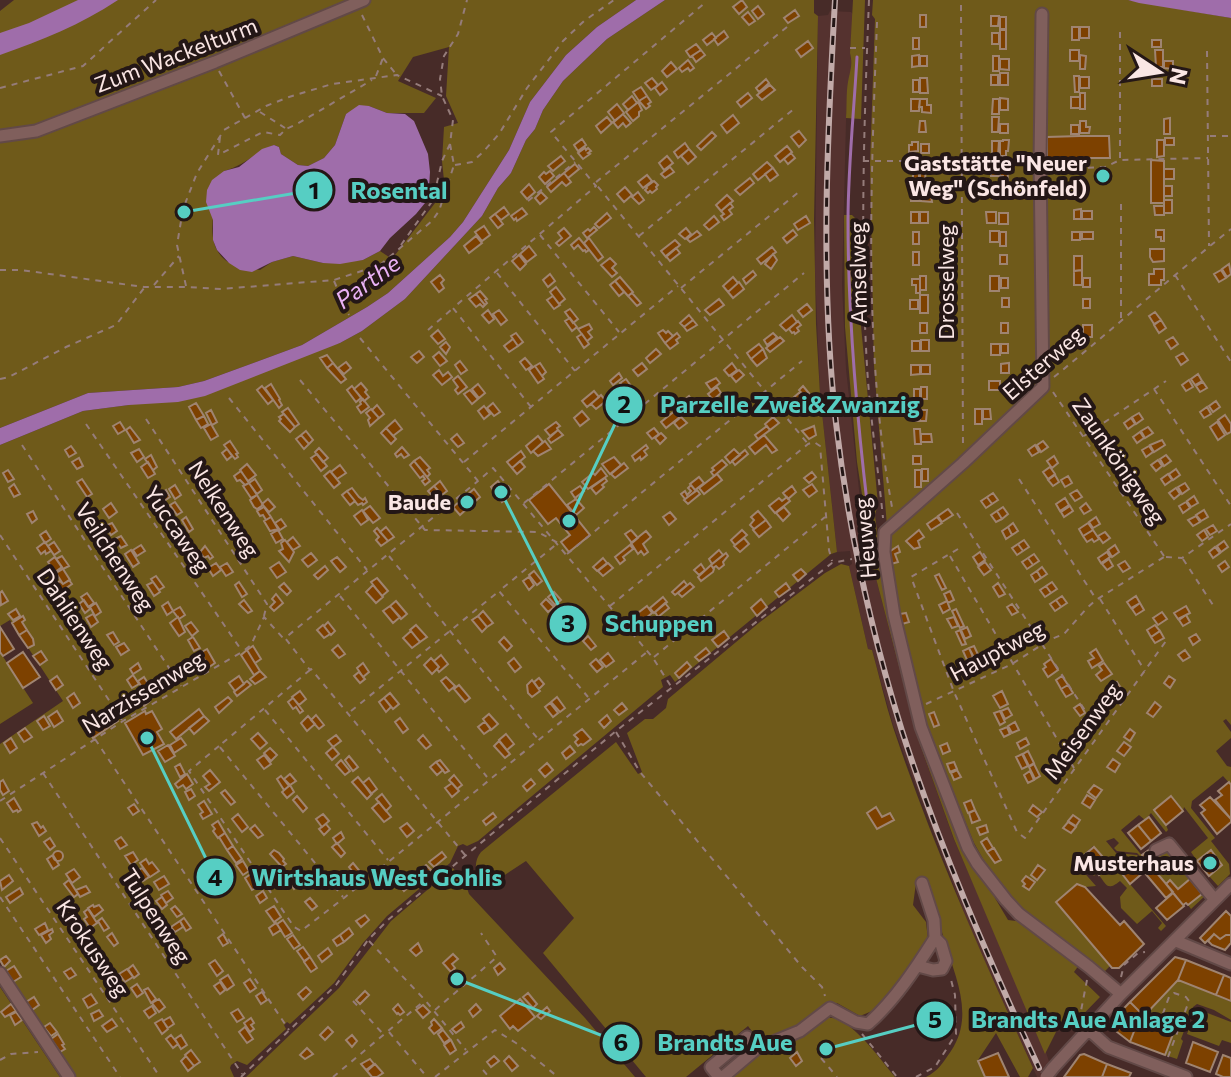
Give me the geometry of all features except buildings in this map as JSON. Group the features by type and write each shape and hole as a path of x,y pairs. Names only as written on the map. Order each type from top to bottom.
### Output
{"street":[{"name":"Zum Wackelturm","path":"0,136 36,131 361,2"},
{"path":"1042,14 1040,161 1046,384"},
{"name":"Elsterweg","path":"885,532 1046,384"},
{"name":"Heuweg","path":"885,532 884,552 894,615 916,708 960,830 977,863 1019,914 1121,994"},
{"path":"1156,850 1169,844 1215,900"},
{"path":"721,1077 711,1067 747,1037 756,1049 800,1031 830,1008 856,1022 868,1024 881,1012 918,966 935,938 934,920 922,883"},
{"path":"1050,1073 1084,1026 1176,941 1231,884"},
{"path":"918,966 942,969 946,961 941,944 935,938"},
{"path":"1176,941 1231,964"},
{"path":"0,973 69,1077"},
{"path":"1084,1026 1108,1047 1186,1077"}],"path":[{"path":"0,88 83,66 156,0"},
{"path":"0,270 21,270 144,287 221,289 334,280 380,265 432,221 445,193 454,165 450,144 453,120 442,96 440,79 444,56 458,34 467,0"},
{"path":"454,165 472,162 483,152 499,134 535,77 563,41 584,21 614,0"},
{"name":"Heuweg","path":"869,0 863,161 867,367 885,532"},
{"path":"361,2 363,20 383,58 397,75 442,96"},
{"path":"428,330 596,186 551,132 706,2"},
{"name":"Drosselweg","path":"961,5 963,463"},
{"name":"Amselweg","path":"877,22 872,163 875,365 884,461 892,507 907,512"},
{"path":"787,27 595,183 808,444"},
{"path":"1120,28 1120,160"},
{"path":"850,48 868,49"},
{"path":"1207,51 1209,247"},
{"path":"220,136 218,155 263,132 280,135 375,78 383,58"},
{"path":"215,62 245,118"},
{"path":"186,287 177,245 183,209 197,173 224,130 289,97 332,84 397,75"},
{"path":"638,236 795,108"},
{"path":"258,111 286,129"},
{"path":"1208,136 1231,136"},
{"path":"398,251 433,200 442,161 450,144"},
{"path":"863,161 1040,161 1052,170 1105,167 1120,160 1208,158"},
{"path":"528,201 576,161"},
{"path":"463,463 620,333 800,191"},
{"path":"433,200 445,193"},
{"path":"1121,204 1121,322"},
{"name":"Elsterweg","path":"1046,384 1231,229"},
{"path":"539,234 620,333"},
{"path":"153,287 179,255"},
{"path":"496,272 575,372"},
{"path":"523,504 804,273"},
{"path":"1175,274 1231,362"},
{"path":"334,280 349,315"},
{"path":"0,378 9,377 116,325 144,287"},
{"path":"453,308 531,407"},
{"path":"360,338 478,481"},
{"path":"566,554 802,361"},
{"path":"300,380 425,530 538,532 558,543"},
{"path":"1084,436 1166,381"},
{"name":"Zaunkönigweg","path":"1046,384 1164,557"},
{"path":"1154,389 1231,506"},
{"path":"229,398 368,571"},
{"name":"Nelkenweg","path":"146,419 267,604 264,617"},
{"name":"Yuccaweg","path":"86,424 242,652"},
{"path":"609,607 814,442 820,446 832,563"},
{"name":"Veilchenweg","path":"22,445 181,687"},
{"path":"264,617 283,640 493,468 653,658 673,689"},
{"path":"1019,479 1145,671"},
{"path":"957,513 1100,733"},
{"path":"653,658 826,516"},
{"path":"1164,557 1182,558 1231,524"},
{"name":"Dahlienweg","path":"0,535 123,721"},
{"path":"349,713 558,543"},
{"path":"954,692 911,577 958,549"},
{"path":"388,555 538,739"},
{"path":"949,555 1075,769"},
{"name":"Hauptweg","path":"916,708 1012,664 1064,634 1098,599 1164,557"},
{"path":"1182,558 1213,605"},
{"path":"242,1076 336,985 368,940 389,919 616,731 832,563 852,559"},
{"path":"499,591 589,698"},
{"path":"339,595 489,779"},
{"name":"Narzissenweg","path":"0,801 123,721 242,652 251,645 264,617"},
{"path":"285,638 466,856"},
{"name":"Meisenweg","path":"954,692 1017,832 1025,838 1166,641"},
{"path":"310,670 189,771 294,927 301,931 647,652"},
{"path":"264,710 389,861"},
{"path":"616,731 640,772 822,987 830,1008"},
{"path":"95,739 289,1031"},
{"path":"219,746 344,898"},
{"name":"Tulpenweg","path":"43,773 242,1076"},
{"name":"Krokusweg","path":"0,838 160,1077"},
{"path":"0,897 120,1077"},
{"path":"433,1011 497,957 481,933"},
{"path":"368,940 425,1000 467,1051"},
{"path":"1120,980 1124,965 1138,953 1150,952"},
{"path":"916,1077 935,1067 956,1034 955,995 946,961"},
{"path":"1084,1026 1089,967"},
{"path":"1161,1019 1169,997 1174,993 1186,997 1189,1001 1168,1058"},
{"path":"333,1077 425,1000"},
{"path":"353,1001 384,1035"},
{"path":"1142,1018 1161,1019 1180,1026"},
{"path":"856,1022 863,1036 897,1077"},
{"path":"435,1077 495,1030 556,1075 551,1077"},
{"path":"389,1031 427,1077"},
{"path":"0,1060 11,1054 51,1049"},
{"path":"821,1058 837,1077"},
{"path":"483,1070 489,1077"}],"shaded area":[{"path":"14,0 636,0 597,27 566,55 530,102 509,150 463,222 388,293 302,345 204,381 178,387 88,393 0,428 0,11","holes":["449,47 446,96 458,123 444,127 442,161 445,190 392,259 380,251 363,260 323,263 293,256 272,262 260,270 231,264 219,254 212,232 224,171 274,145 279,147 281,154 298,165 308,166 324,158 335,145 346,114 369,106 387,113 424,113 436,98 398,81 413,57"]},
{"path":"78,0 118,0 61,31 0,55 0,33"},
{"path":"636,0 665,0 607,39 563,81 526,140 511,173 482,216 405,299 362,331 340,343 205,396 178,402 83,411 0,445 0,428 88,393 178,387 204,381 302,345 388,293 463,222 509,150 530,102 566,55 597,27"},
{"path":"665,0 814,0 814,13 818,16 814,220 816,324 820,394 837,552 675,682 670,675 661,680 663,687 478,841 458,846 450,863 387,916 334,983 290,1024 287,1022 284,1025 286,1029 247,1065 237,1061 231,1065 234,1077 76,1077 0,962 0,744 63,701 10,620 0,626 0,445 83,411 129,405 340,343 362,331 405,299 482,216 511,173 526,140 563,81 607,39"},
{"path":"853,0 865,0 861,119 846,118"},
{"path":"873,0 1128,0 1231,18 1231,725 1226,719 1223,721 1231,732 1231,738 1216,751 1231,767 1231,785 1223,776 1192,801 1191,808 1215,838 1211,841 1229,864 1230,874 1218,886 1209,876 1222,865 1211,851 1197,861 1191,852 1208,838 1184,807 1183,811 1171,796 1166,832 1151,813 1145,820 1139,815 1121,830 1143,859 1137,853 1117,851 1114,848 1119,843 1114,838 1106,841 1116,853 1137,855 1141,860 1123,876 1166,926 1161,931 1158,928 1162,923 1152,911 1137,924 1121,908 1120,897 1127,888 1120,881 1112,886 1105,884 1099,875 1109,865 1093,846 1081,857 1096,874 1094,876 1077,856 1073,860 1096,886 1077,884 1056,903 1110,966 1105,971 1110,980 1021,910 983,859 927,727 898,614 889,551 874,366 870,164"},
{"path":"1128,0 1231,0 1231,18 1139,3"},
{"path":"830,11 851,12 854,15 846,121 842,285 846,369 860,499 871,559 917,736 953,837 1043,1043 1054,1077 1037,1077 971,931 893,725 872,650 868,649 849,566 852,564 850,551 837,552 820,394 815,270 818,16 828,15"},
{"path":"359,105 387,113 405,114 414,121 428,154 430,172 425,203 416,214 380,251 363,260 340,264 293,256 252,272 240,270 229,263 217,250 213,240 213,220 206,202 212,180 224,171 239,167 262,149 274,145 279,147 281,154 298,165 308,166 324,158 335,145 346,114"},
{"path":"844,215 852,215 859,222 861,326 878,504 875,515 879,547 875,550 870,547 874,540 867,527 857,462 845,327"},
{"path":"879,558 890,619 921,742 995,898 1008,920 1023,922 1079,965 1074,972 1100,997 1068,1030 1055,1017 1050,1022 1057,1030 1045,1054 954,839 917,736 871,559"},
{"path":"841,564 849,566 868,649 872,650 893,727 924,814 1033,1068 1028,1077 1020,1077 996,1033 978,1060 985,1077 926,1077 951,1051 962,1024 961,996 928,880 916,883 913,905 926,922 928,940 877,1009 860,1016 837,1003 820,1010 786,1042 824,1019 833,1018 853,1029 895,1077 729,1077 764,1047 748,1026 686,1077 646,1077 543,953 574,918 526,861 491,884 479,880 477,859 481,852 616,742 638,774 642,772 627,733 645,719 653,719 666,708 668,699 760,622"},
{"path":"0,652 33,703 0,724"},
{"path":"1165,851 1206,895 1191,909 1188,905 1201,893 1178,889 1171,881 1166,884 1149,864"},
{"path":"453,868 469,894 585,1018 635,1077 246,1077 339,988 391,921"},
{"path":"1178,980 1231,1002 1231,1020 1197,1004 1181,1039 1177,1059 1165,1055 1173,1034 1139,1021"},
{"path":"0,987 60,1077 0,1077"},
{"path":"1197,1009 1231,1022 1231,1043 1222,1040 1219,1046 1187,1034"}],"waterway":[{"path":"857,57 849,180 848,259 854,371 869,519"}],"railway":[{"path":"835,0 828,159 828,317 836,423 854,540 880,655 916,774 965,901 1039,1068"}],"place":[{"name":"Gaststätte \"Neuer Weg\" (Schönfeld)","path":"1103,176"},
{"name":"Rosental","path":"184,212"},
{"name":"Schuppen","path":"501,492"},
{"name":"Baude","path":"467,502"},
{"name":"Parzelle Zwei&Zwanzig","path":"569,521"},
{"name":"Wirtshaus West Gohlis","path":"147,738"},
{"name":"Musterhaus","path":"1210,863"},
{"name":"Brandts Aue","path":"457,979"},
{"name":"Brandts Aue Anlage 2","path":"826,1049"}],"water label":[{"name":"Parthe","path":"368,282"}]}
